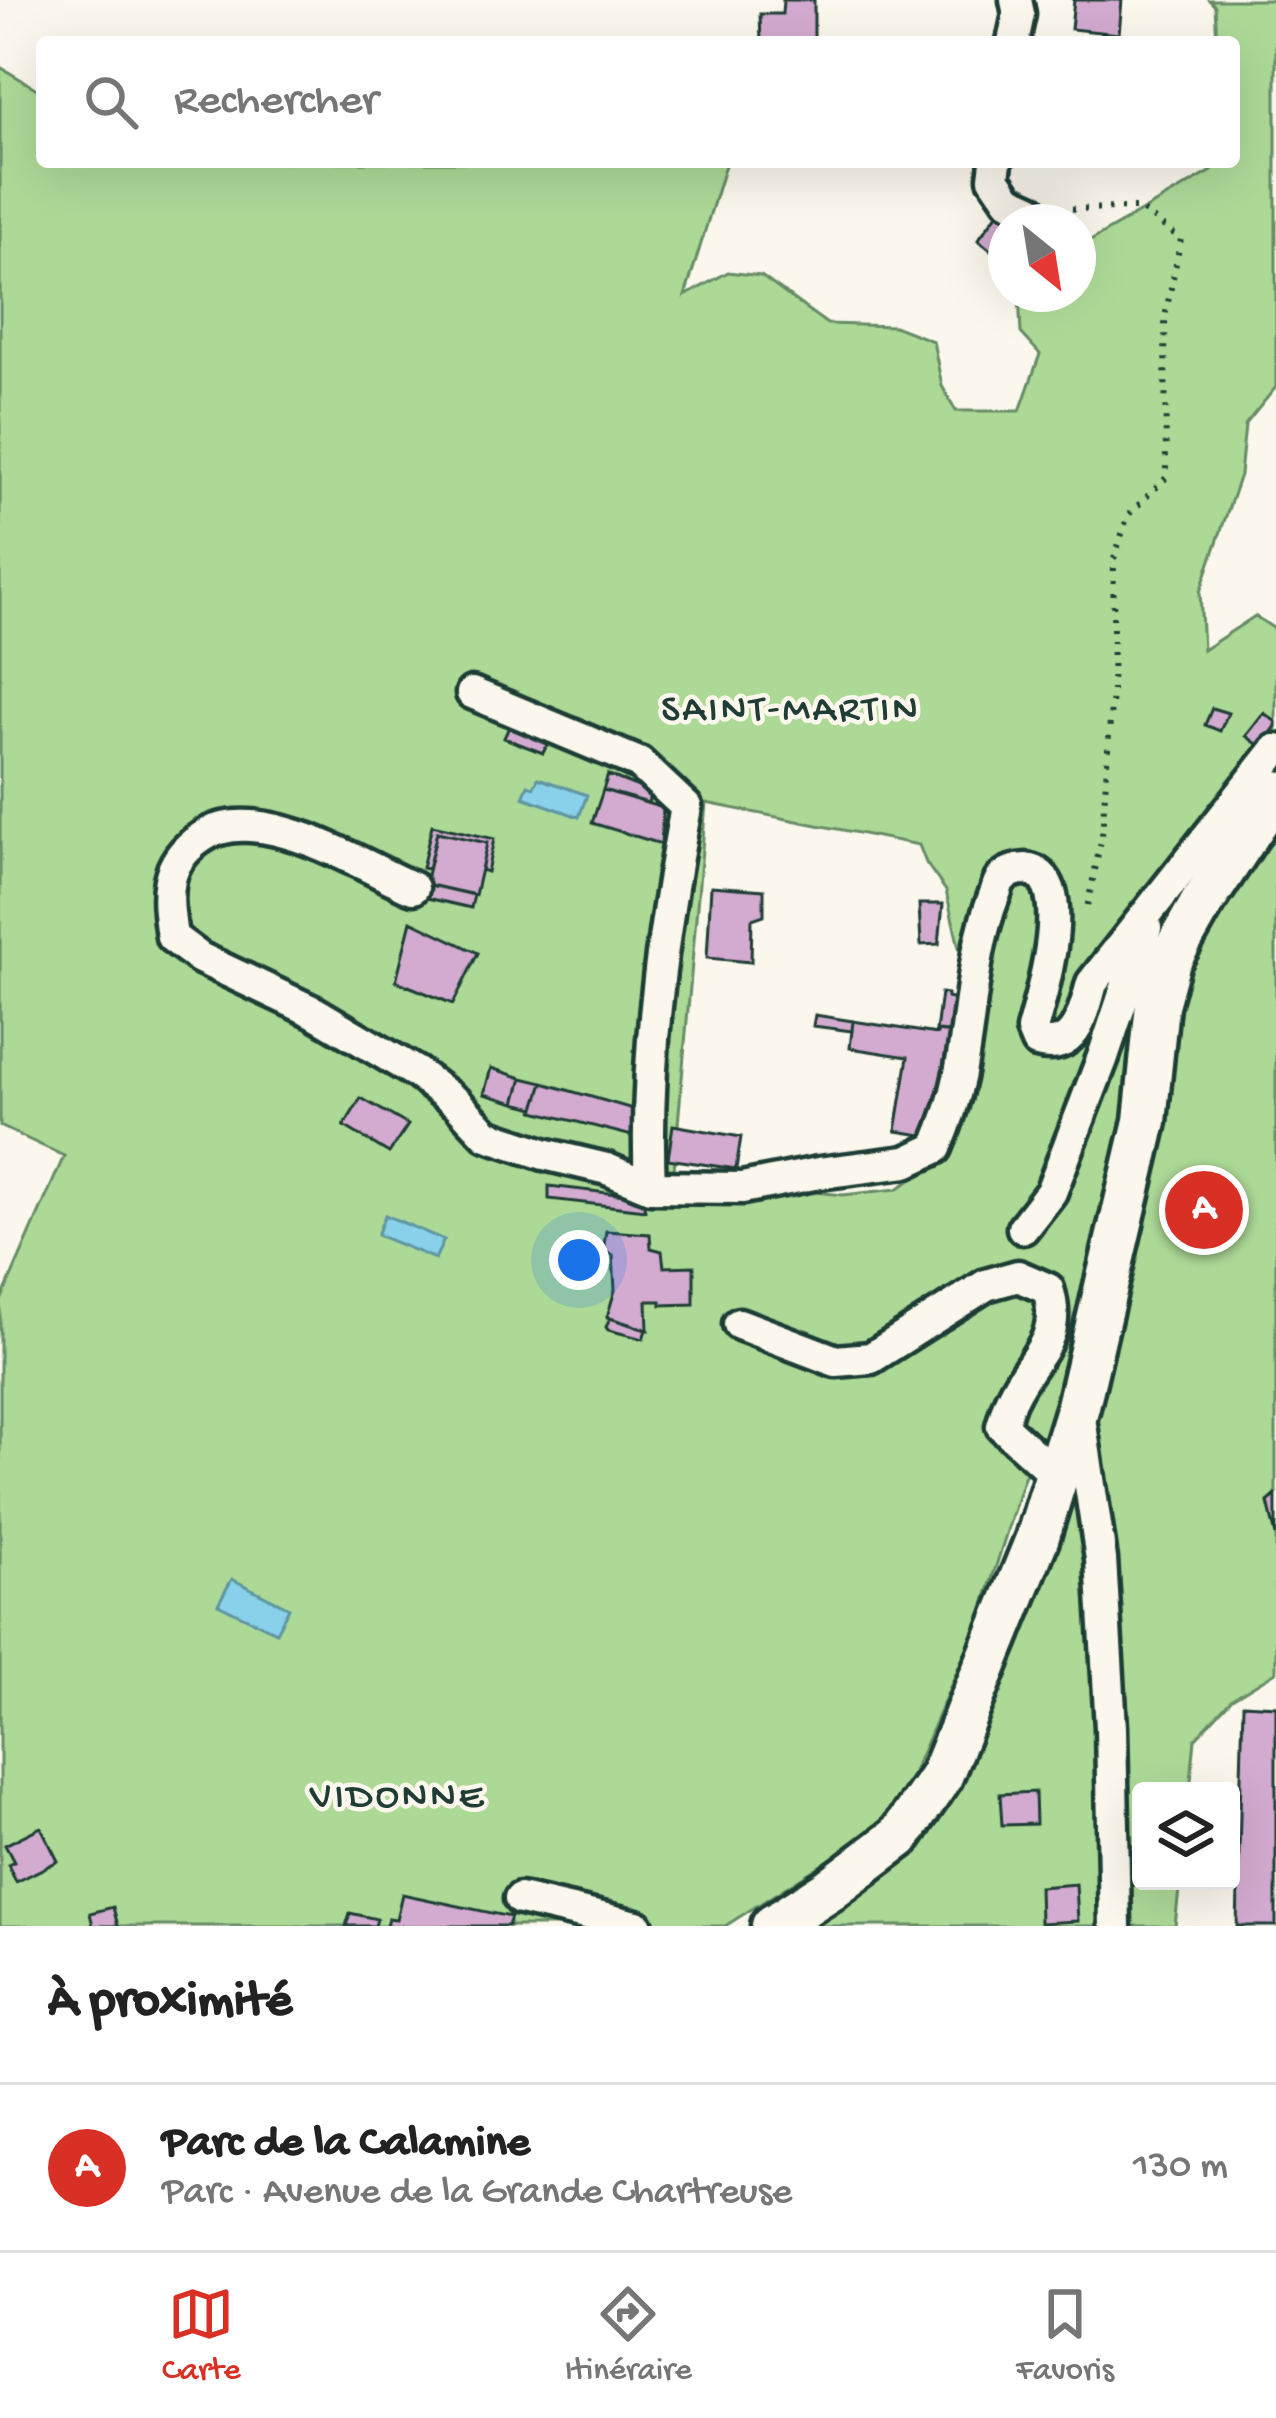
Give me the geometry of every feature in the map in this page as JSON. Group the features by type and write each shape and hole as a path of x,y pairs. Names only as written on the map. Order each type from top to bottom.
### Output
{"main road":[{"path":"773,1926 899,1837 941,1776 1037,1539 1078,1406 1144,1121 1157,1005 1169,961 1276,792"}],"street":[{"path":"1014,36 1019,14 1016,0"},
{"path":"995,168 994,178 1009,200 1019,204"},
{"path":"472,693 639,763 686,807 670,895 652,1070 650,1186"},
{"path":"413,888 307,839 260,825 216,828 183,849 171,872 167,901 172,937 200,958 314,1012 417,1073 458,1104 487,1135 650,1186 742,1188 906,1162 936,1148 949,1119 984,922 1001,878 1018,868 1033,870 1044,880 1052,906 1054,938 1032,1030 1037,1042 1050,1046 1066,1040 1081,1022 1092,983 1276,750"},
{"path":"1023,1228 1051,1192 1154,906"},
{"path":"739,1324 836,1361 871,1358 986,1285 1018,1276 1048,1288 1055,1312 1041,1355 1012,1396 1002,1426 1057,1476"},
{"path":"1078,1406 1101,1559 1115,1926"},
{"path":"520,1899 638,1926"}],"path":[{"path":"1083,925 1102,836 1112,691 1114,560 1128,515 1166,478 1165,317 1181,238 1139,208 1096,208"}],"green space":[{"path":"1209,0 1276,0 1276,387 1245,425 1240,475 1200,592 1203,650 1255,616 1276,630 1276,768 1153,954 1133,1128 1066,1403 1024,1477 979,1620 903,1796 870,1834 725,1926 0,1926 0,1303 64,1156 0,1126 0,67 36,88 36,168 724,168 685,296 728,272 761,276 827,324 894,326 933,341 942,386 956,411 1020,411 1040,354 1021,333 1020,312 1096,312 1096,238 1212,168 1240,168 1240,36 1217,36 1215,6","holes":["706,803 919,845 946,891 970,995 969,1104 942,1160 897,1189 843,1195 797,1190 752,1202 672,1193"]},
{"path":"1276,820 1276,1495 1268,1502 1276,1536 1276,1672 1232,1699 1195,1739 1191,1782 1132,1782 1132,1890 1179,1890 1175,1926 812,1926 971,1737 1186,953"}],"water":[{"path":"538,778 587,795 579,817 523,797"},
{"path":"385,1215 444,1240 435,1259 377,1235"},
{"path":"232,1579 289,1608 276,1632 218,1604"}],"building":[{"path":"783,0 814,0 814,36 761,36 760,14 782,14"},
{"path":"1074,0 1122,0 1119,34 1071,29"},
{"path":"988,226 988,248 978,240"},
{"path":"1212,708 1228,713 1220,731 1205,725"},
{"path":"1264,713 1276,726 1261,747 1246,736"},
{"path":"514,716 553,733 543,753 504,738"},
{"path":"608,775 651,792 648,803 603,790"},
{"path":"603,790 663,808 661,844 592,823"},
{"path":"432,825 494,839 487,872 481,870 487,843 437,832 428,869 422,868"},
{"path":"437,832 487,843 475,895 425,884"},
{"path":"426,884 474,895 471,908 423,897"},
{"path":"711,886 764,890 764,915 752,919 751,962 707,958"},
{"path":"919,904 943,904 939,944 921,945"},
{"path":"411,921 478,953 453,1004 396,981"},
{"path":"941,993 964,1002 959,1034 936,1031"},
{"path":"815,1015 853,1021 852,1031 813,1026"},
{"path":"853,1021 950,1032 929,1136 896,1131 908,1057 850,1048"},
{"path":"491,1068 522,1078 515,1103 484,1094"},
{"path":"522,1078 543,1083 535,1108 515,1103"},
{"path":"543,1083 640,1111 638,1132 632,1136 534,1111"},
{"path":"361,1098 408,1125 389,1153 344,1126"},
{"path":"673,1125 741,1137 736,1169 668,1159"},
{"path":"549,1186 642,1197 645,1210 549,1199"},
{"path":"606,1231 650,1234 651,1248 662,1251 664,1267 694,1266 694,1304 647,1301 648,1330 607,1317 615,1290 613,1255 603,1252"},
{"path":"610,1318 646,1330 643,1339 608,1330"},
{"path":"1276,1495 1276,1536 1268,1502"},
{"path":"1243,1704 1276,1706 1276,1926 1237,1926"},
{"path":"1035,1792 1036,1824 1002,1825 1000,1794"},
{"path":"41,1827 58,1861 16,1882 8,1865 14,1862 5,1845"},
{"path":"1076,1884 1078,1921 1040,1923 1039,1887"},
{"path":"402,1894 511,1917 508,1926 386,1926 388,1918 396,1919"},
{"path":"113,1907 118,1926 93,1926 90,1913"},
{"path":"350,1913 377,1919 375,1926 346,1926"}],"place":[{"name":"Parc de la Calamine","path":"1204,1210"}],"district":[{"name":"SAINT-MARTIN","path":"791,705"},
{"name":"VIDONNE","path":"398,1792"}]}
